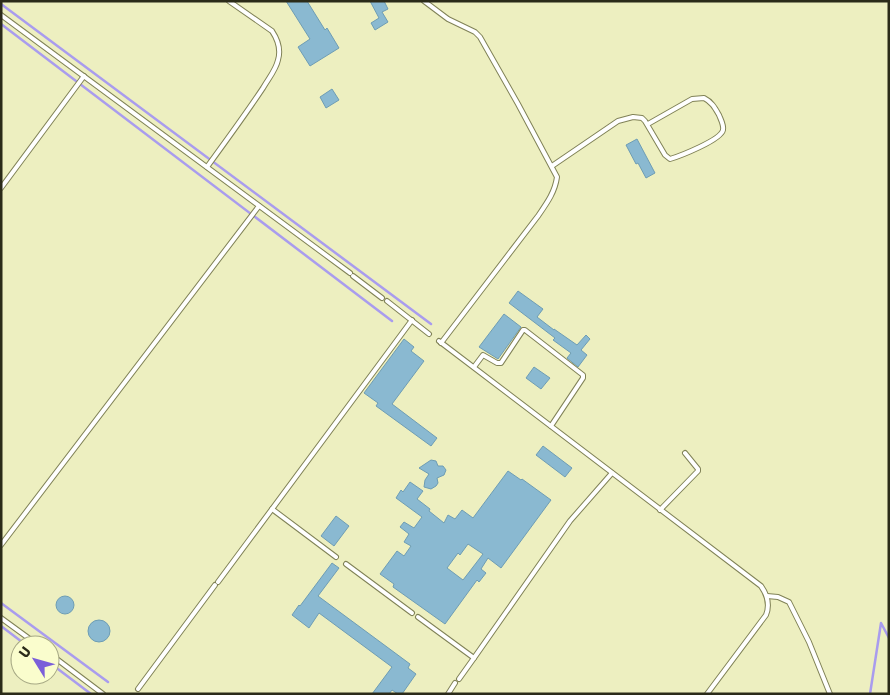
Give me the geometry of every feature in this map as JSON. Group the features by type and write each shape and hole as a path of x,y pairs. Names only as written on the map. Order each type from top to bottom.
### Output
{"lane":[{"path":"206,167 247,113 274,71 278,60 278,44 272,31 229,1"},
{"path":"424,1 448,19 480,36 558,177 550,199 538,216 440,342 762,586 768,602 766,615 707,694"},
{"path":"1,14 382,298"},
{"path":"1,188 84,76"},
{"path":"552,166 618,121 632,117 642,118 648,124 665,155 670,159 708,143 721,134 723,130 722,122 713,104 704,98 692,99 648,124"},
{"path":"1,545 259,206"},
{"path":"387,301 430,334"},
{"path":"138,689 412,320"},
{"path":"474,367 483,355 497,363 501,363 523,330 525,330 583,375 583,378 551,426"},
{"path":"660,510 698,470 685,454"},
{"path":"459,679 570,521 612,473"},
{"path":"272,509 336,557"},
{"path":"346,564 412,613"},
{"path":"767,596 778,597 789,602 809,642 830,694"},
{"path":"418,617 474,658"},
{"path":"1,618 24,635"},
{"path":"60,662 103,694"},
{"path":"448,694 455,683"}],"building":[{"path":"286,1 307,1 339,48 310,66 298,47 310,39"},
{"path":"370,1 384,1 388,9 382,12 388,22 375,30 371,23 379,18"},
{"path":"332,89 339,100 326,108 320,97"},
{"path":"637,139 655,173 646,178 626,145"},
{"path":"518,291 543,309 537,317 554,330 577,345 586,335 590,339 581,350 587,355 578,367 567,358 571,353 553,340 555,338 509,303"},
{"path":"504,314 521,327 498,359 479,347"},
{"path":"404,339 414,347 411,351 424,361 392,404 437,438 431,446 376,406 378,403 364,393"},
{"path":"534,367 550,378 541,389 526,378"},
{"path":"543,446 572,468 565,477 536,455"},
{"path":"431,460 436,461 438,466 443,466 446,470 444,475 437,478 438,483 431,489 424,487 425,480 429,474 419,468"},
{"path":"508,471 551,500 501,568 488,558 481,569 486,573 479,582 477,580 445,624 393,587 394,584 380,574 397,551 404,556 411,546 404,542 409,534 400,527 404,522 414,528 422,517 396,498 401,490 403,492 410,482 423,491 417,499 444,523 448,515 455,519 462,510 473,518","holes":["468,544 483,554 463,580 447,568 458,553 460,555"]},
{"path":"336,516 349,526 334,546 321,536"},
{"path":"332,563 339,568 318,596 410,664 408,668 416,674 402,694 392,690 389,694 372,694 392,667 319,613 309,628 292,615"},
{"path":"65,596 71,599 74,605 71,611 65,614 59,611 56,605 59,599"},
{"path":"99,620 107,623 110,631 107,639 99,642 91,639 88,631 91,623"}],"waterway":[{"path":"1,4 431,324"},
{"path":"1,24 392,321"},
{"path":"1,603 108,682"},
{"path":"870,694 881,623 889,638"},
{"path":"1,626 13,635"},
{"path":"60,671 91,694"}]}
